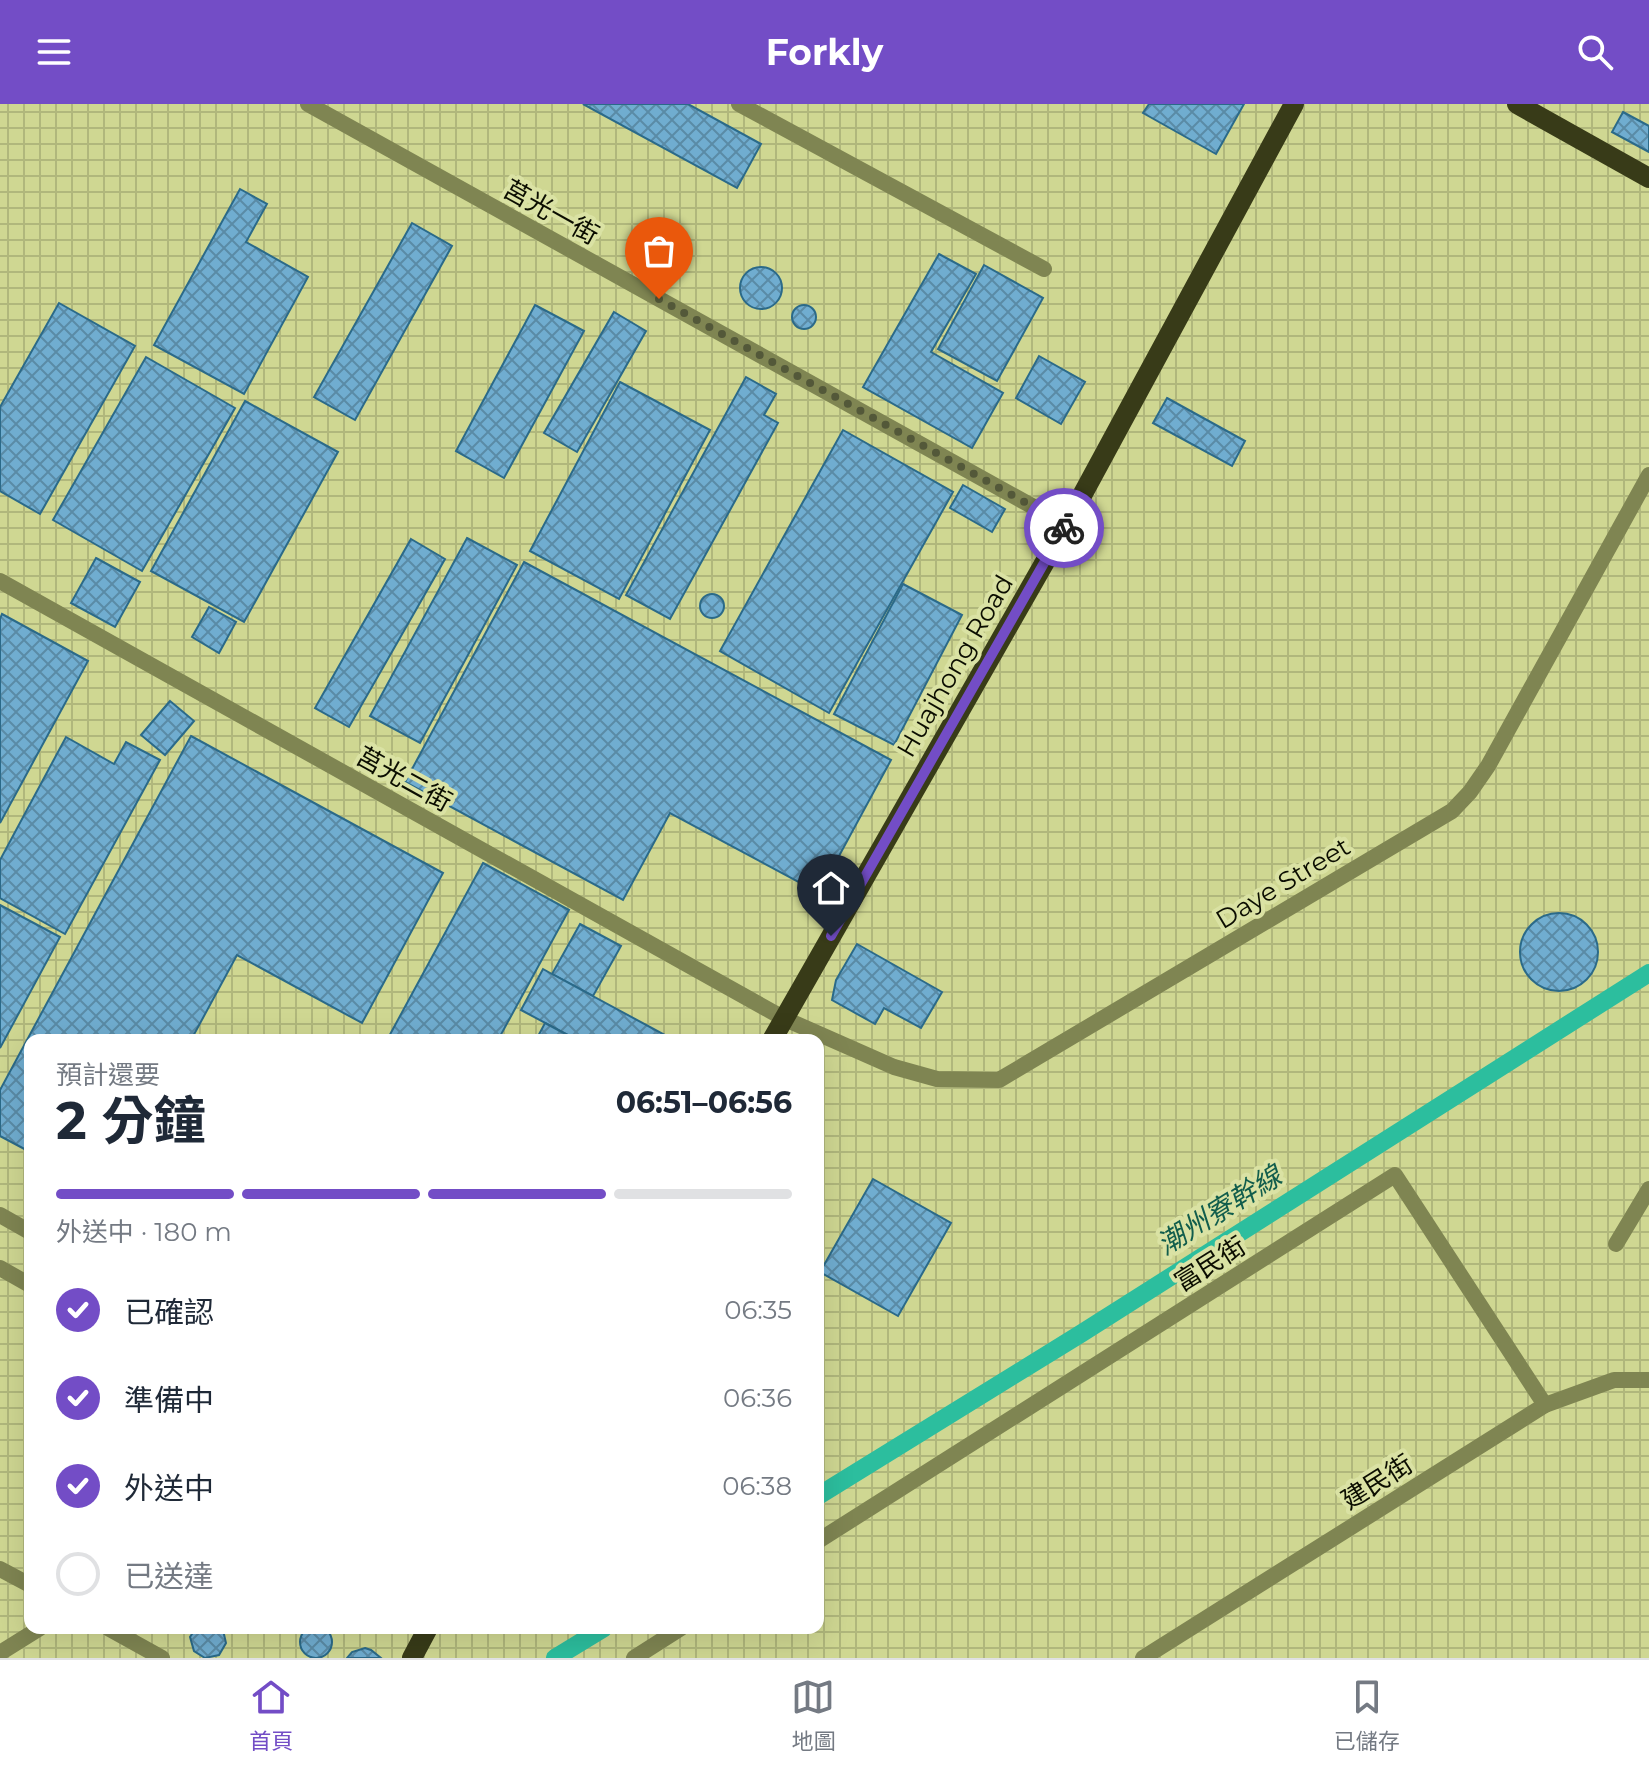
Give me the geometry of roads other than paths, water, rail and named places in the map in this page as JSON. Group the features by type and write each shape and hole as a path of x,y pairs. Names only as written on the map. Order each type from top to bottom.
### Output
{"main road":[{"name":"Huajhong Road","path":"776,1034 1066,525 1294,104"},
{"path":"1517,104 1649,178"},
{"path":"412,1658 425,1634"}],"street":[{"name":"莒光一街","path":"308,104 1066,525"},
{"path":"739,104 1044,269"},
{"name":"Daye Street","path":"824,1036 894,1067 937,1079 999,1080 1452,811 1488,766 1649,475"},
{"name":"莒光二街","path":"0,581 785,1019"},
{"name":"Daye Street","path":"785,1019 819,1034"},
{"name":"富民街","path":"824,1537 1395,1175 1545,1405"},
{"path":"1616,1244 1649,1189"},
{"path":"0,1215 24,1229"},
{"path":"0,1268 24,1282"},
{"name":"建民街","path":"1143,1658 1545,1405 1614,1380 1649,1380"},
{"path":"0,1569 24,1582"},
{"path":"0,1653 30,1634"},
{"path":"119,1634 162,1658"},
{"path":"634,1658 672,1634"}],"waterway":[{"name":"潮州寮幹線","path":"824,1492 1082,1333 1649,973"},
{"name":"潮州寮幹線","path":"555,1658 594,1634"}]}
